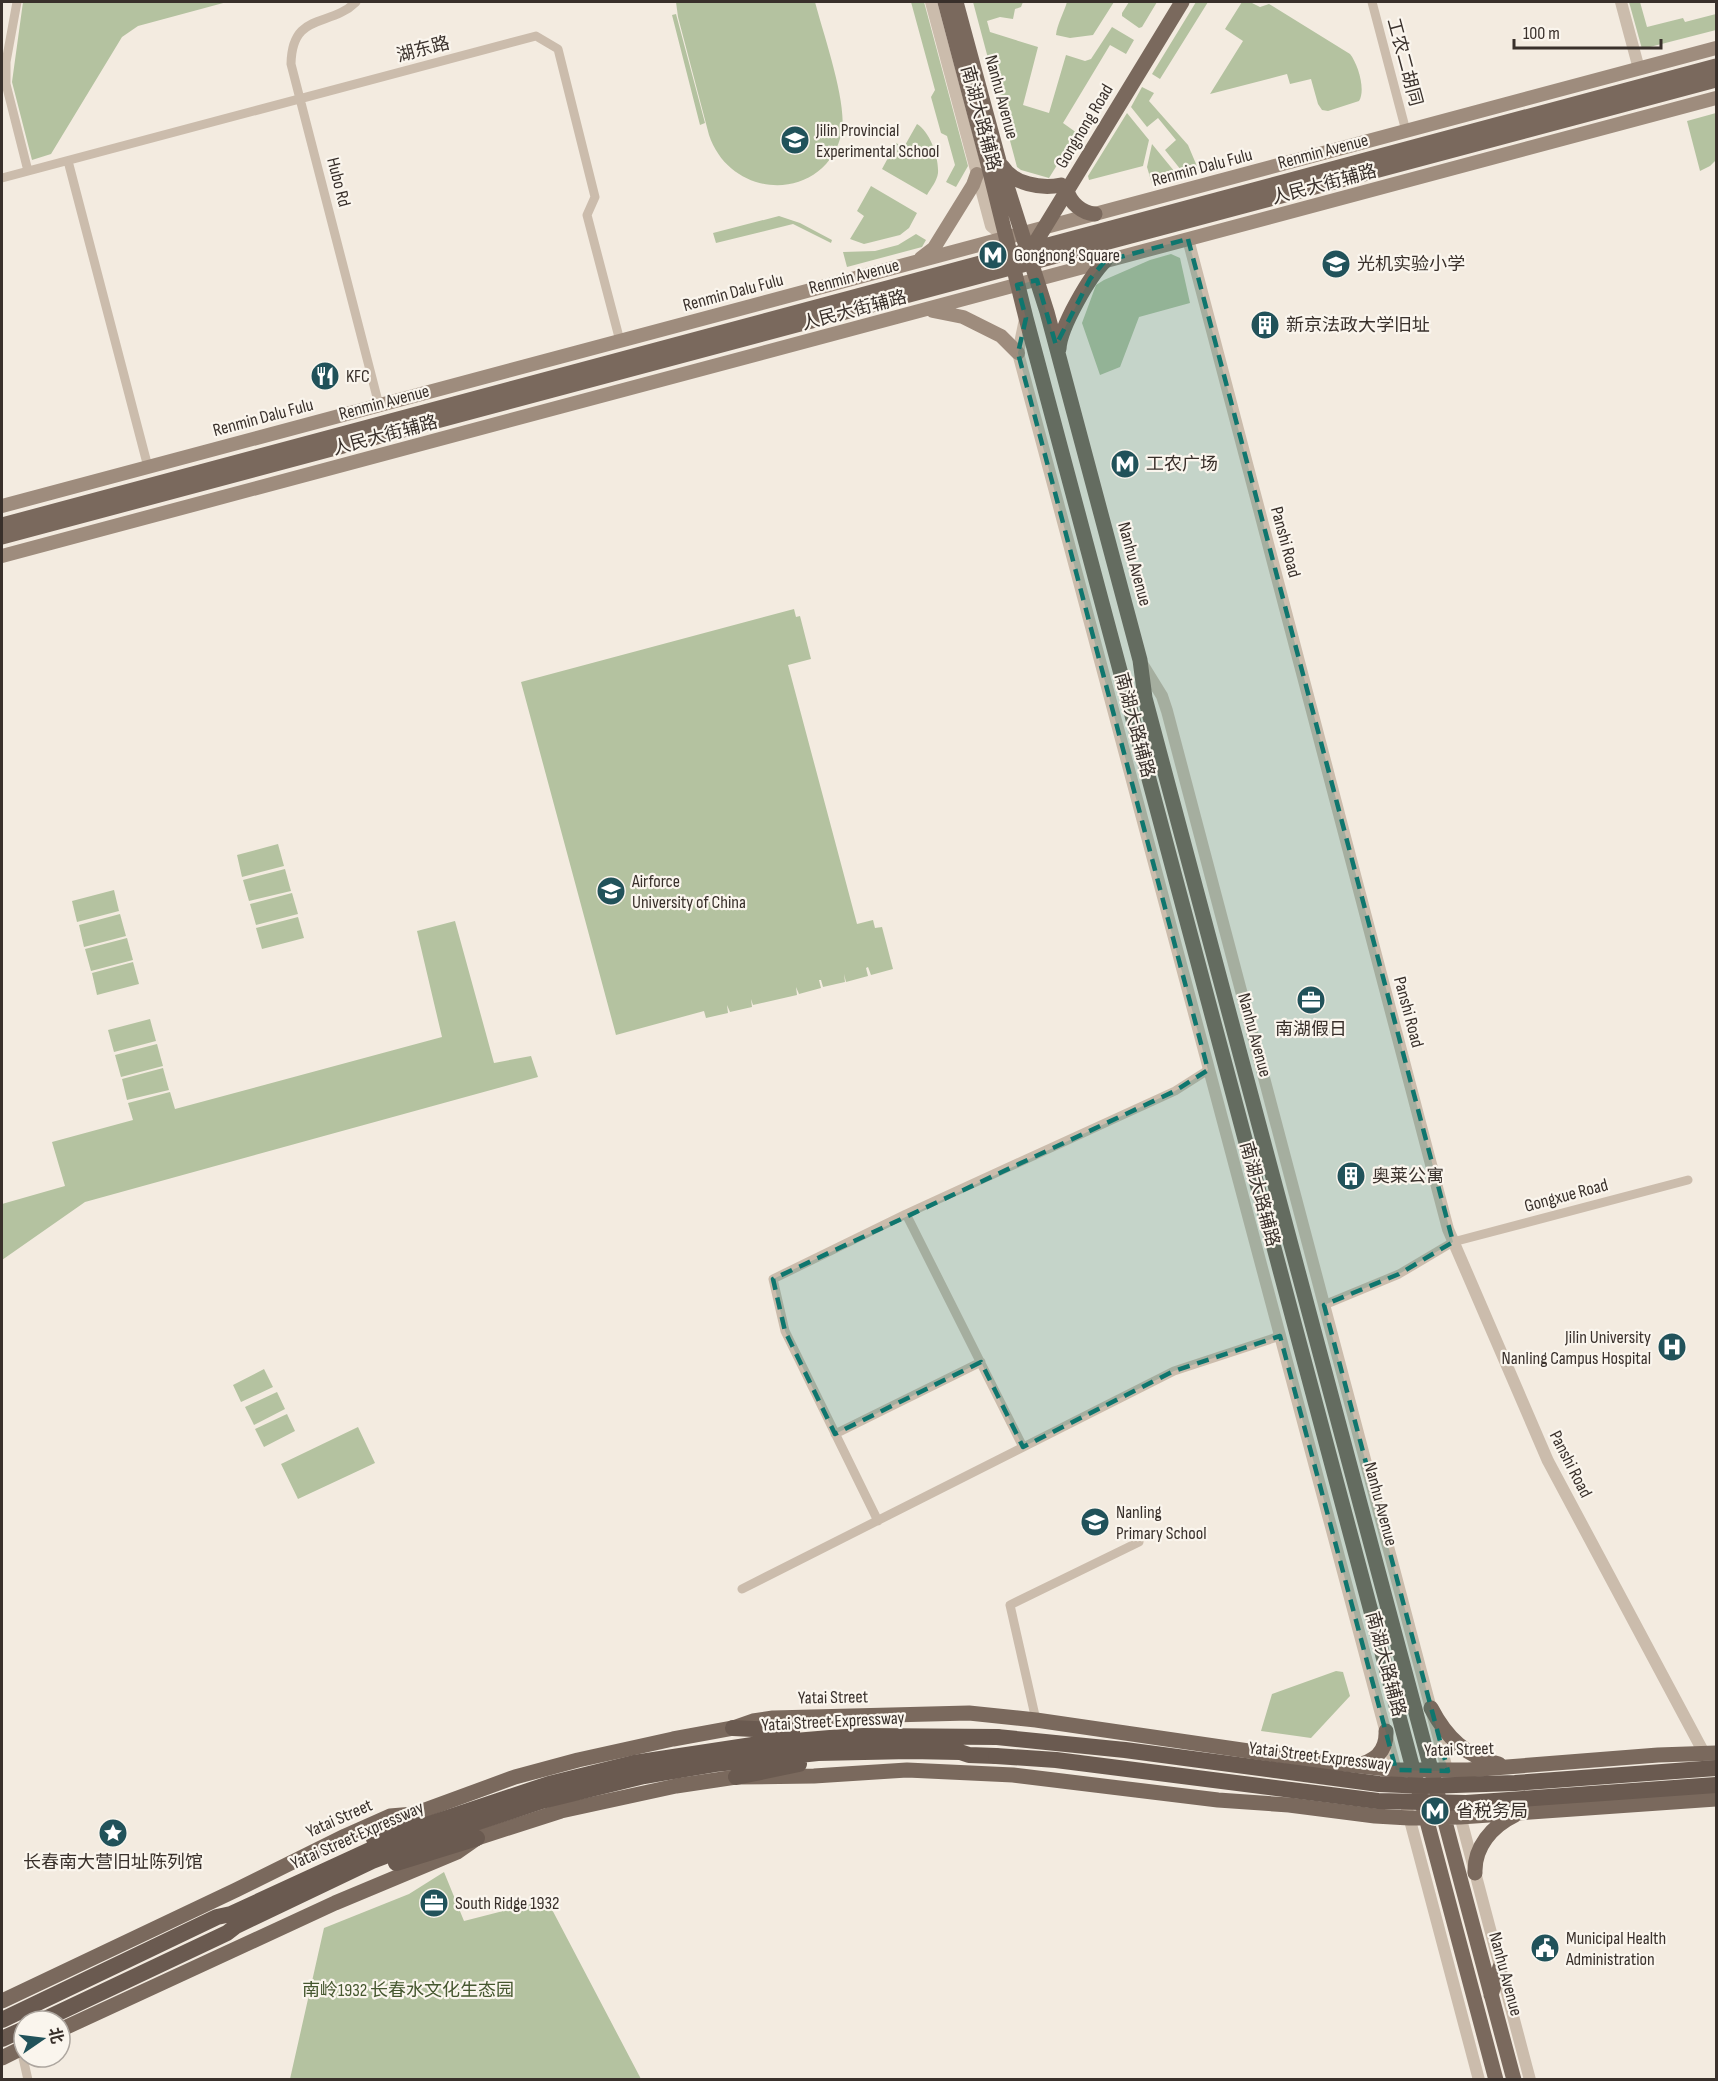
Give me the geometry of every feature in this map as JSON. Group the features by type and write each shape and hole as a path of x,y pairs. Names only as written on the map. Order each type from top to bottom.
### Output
{"highway":[{"path":"733,1728 799,1731 901,1728 953,1731 965,1736"},
{"name":"Yatai Street Expressway","path":"2,2020 218,1917 231,1914 420,1827 527,1790 665,1757 769,1743 864,1736 954,1738 965,1736 1125,1750 1379,1784 1426,1786 1515,1783 1716,1768"},
{"name":"Yatai Street Expressway","path":"65,2009 227,1933 236,1926 372,1861 515,1809 608,1784 696,1767 818,1753 960,1752 969,1755 1056,1760 1378,1801 1428,1803 1466,1803 1716,1785"},
{"path":"736,1777 818,1762 903,1758 960,1759 969,1755"},
{"path":"218,1917 227,1906 375,1838 414,1814"},
{"path":"227,1933 239,1932 363,1875 477,1838"}],"main road":[{"name":"Nanhu Avenue","path":"945,2 1017,285 1496,2079"},
{"name":"Nanhu Avenue","path":"956,2 999,161 1031,243 1037,280 1140,660 1145,698 1514,2079"},
{"name":"Gongnong Road","path":"1012,261 1031,243 1174,2"},
{"name":"Gongnong Road","path":"1064,188 1182,2"},
{"name":"Renmin Dalu Fulu","path":"2,506 1006,238 1031,243 1095,214 1716,48"},
{"name":"Renmin Avenue","path":"1031,243 1716,66"},
{"name":"Renmin Avenue","path":"1031,243 1716,80"},
{"name":"人民大街辅路","path":"2,556 1716,98"},
{"path":"999,161 1005,172 1017,180 1045,187 1064,188 1070,200 1077,206 1088,213 1095,214"},
{"path":"908,264 926,256 934,248 977,174"},
{"name":"Renmin Avenue","path":"2,525 1012,261"},
{"name":"Renmin Avenue","path":"2,537 1012,261"},
{"path":"1059,358 1060,337 1090,279 1106,261"},
{"path":"916,312 936,310 963,317 1001,336 1018,352"},
{"path":"1431,1708 1446,1732 1463,1749 1485,1760 1514,1767"},
{"name":"Yatai Street","path":"2,2001 390,1816 414,1814 515,1777 578,1760 773,1718 969,1713 1036,1720 1354,1766 1396,1770 1448,1771 1710,1753"},
{"path":"1354,1766 1369,1762 1378,1755 1385,1745 1386,1731"},
{"path":"72,2024 324,1908 457,1852 477,1838 580,1807 676,1786 736,1777 814,1776 907,1770 1013,1775 1218,1800 1409,1818 1518,1814 1716,1799"},
{"path":"1475,1873 1476,1858 1484,1842 1499,1824 1518,1814"},
{"path":"1491,1995 1500,1967"}],"street":[{"path":"17,2 6,62 6,84 28,171"},
{"name":"Hubo Rd","path":"357,2 340,14 316,20 302,31 291,47 291,63 380,405"},
{"name":"南湖大路辅路","path":"932,2 991,225 1006,238"},
{"name":"工农二胡同","path":"1372,2 1406,131"},
{"path":"1621,2 1639,69"},
{"name":"湖东路","path":"2,178 536,36 558,49 595,197 586,215 620,341"},
{"path":"68,161 148,466"},
{"name":"Panshi Road","path":"1188,239 1397,1038 1453,1242 1548,1461 1710,1753"},
{"name":"南湖大路辅路","path":"1026,318 1018,352 1479,2079"},
{"name":"南湖大路辅路","path":"1140,660 1162,696 1167,711 1530,2079"},
{"path":"878,1521 785,1331 773,1279 906,1214 1175,1091 1208,1070"},
{"name":"Gongxue Road","path":"1324,1305 1399,1274 1453,1242 1688,1180"},
{"path":"906,1214 1023,1448"},
{"path":"742,1589 1174,1371 1280,1336"},
{"path":"835,1434 981,1362"},
{"path":"1036,1720 1010,1605 1139,1542"}],"highlighted area":[{"path":"1188,239 1453,1242 1399,1274 1324,1305 1448,1771 1396,1770 1280,1336 1174,1371 1023,1447 981,1362 835,1434 785,1331 773,1279 1175,1091 1208,1070 1018,353 1026,318 1017,285 1037,280 1056,345 1090,279 1105,261"}],"green space":[{"path":"23,2 227,2 138,26 122,37 51,154 32,160 12,82"},
{"path":"676,2 815,2 838,85 843,118 842,131 833,154 819,171 800,181 779,185 757,182 738,173 721,157 709,135"},
{"path":"911,2 924,2 968,166 956,187 946,182 955,165 947,136 941,133 931,97 935,90"},
{"path":"973,2 1023,2 1021,7 1015,9 1013,19 1000,17 987,21 990,32 1038,47 1023,105 1049,113 1066,55 1085,61 1091,59 1112,27 1134,40 1126,54 1110,45 1063,123 1077,133 1049,178 1017,167"},
{"path":"1067,2 1114,2 1093,35 1070,38 1056,35"},
{"path":"1129,2 1157,2 1142,27 1139,28 1122,16"},
{"path":"1196,2 1208,2 1160,79 1152,74"},
{"path":"1242,2 1250,2 1260,7 1269,4 1350,54 1360,77 1362,90 1359,101 1328,111 1322,110 1311,79 1290,84 1287,74 1210,94 1243,41 1225,29"},
{"path":"1629,2 1640,2 1647,27 1683,18 1685,22 1716,14 1716,30 1642,49"},
{"path":"676,14 705,123 700,125 672,15"},
{"path":"1142,87 1154,93 1149,101 1188,145 1199,171 1185,175 1165,150 1176,140 1158,118 1147,127 1131,107"},
{"path":"1127,113 1149,140 1143,166 1089,180 1088,176"},
{"path":"1716,113 1716,160 1700,171 1687,121"},
{"path":"917,124 930,139 938,167 935,182 927,195 882,169 896,143 904,147"},
{"path":"1152,144 1179,177 1152,184 1147,167"},
{"path":"871,186 917,213 909,228 900,235 864,244 850,239 864,216 857,211"},
{"path":"779,216 800,223 832,240 831,243 793,224 716,243 713,233"},
{"path":"916,234 926,240 922,247 847,267 843,252 875,251 898,245"},
{"path":"1171,254 1180,258 1190,303 1139,317 1120,367 1100,375 1082,323 1096,285 1150,260"},
{"path":"794,609 796,617 800,616 811,659 788,665 857,924 873,920 875,928 882,927 893,969 871,975 868,967 866,968 868,976 846,982 844,974 845,982 823,987 819,980 821,988 799,994 796,987 797,995 753,1005 751,999 752,1007 730,1012 727,1005 728,1013 706,1018 704,1011 616,1035 521,682"},
{"path":"278,844 284,866 242,877 237,855"},
{"path":"285,869 291,891 249,901 243,880"},
{"path":"114,890 119,911 77,922 72,901"},
{"path":"292,893 298,914 256,925 250,904"},
{"path":"120,914 126,936 84,947 79,925"},
{"path":"298,917 304,938 262,949 256,928"},
{"path":"455,921 494,1063 531,1056 538,1077 85,1202 2,1260 2,1204 65,1186 52,1142 133,1120 128,1103 170,1092 175,1109 442,1037 417,931"},
{"path":"127,938 133,960 91,971 85,949"},
{"path":"133,962 139,984 97,995 92,973"},
{"path":"150,1019 156,1041 114,1052 108,1030"},
{"path":"157,1044 163,1066 121,1077 115,1055"},
{"path":"163,1068 169,1090 127,1100 122,1079"},
{"path":"264,1369 273,1387 241,1402 233,1385"},
{"path":"277,1392 285,1409 254,1425 245,1407"},
{"path":"287,1414 295,1431 264,1447 255,1429"},
{"path":"358,1427 375,1463 298,1499 281,1464"},
{"path":"1336,1671 1343,1672 1350,1696 1311,1738 1261,1731 1272,1694"},
{"name":"南岭1932 长春水文化生态园","path":"444,1872 464,1921 547,1900 641,2079 290,2079 324,1928 409,1894"}],"place":[{"name":"Jilin Provincial Experimental School","path":"795,140"},
{"name":"Gongnong Square","path":"993,255"},
{"name":"光机实验小学","path":"1336,264"},
{"name":"新京法政大学旧址","path":"1265,325"},
{"name":"KFC","path":"325,376"},
{"name":"工农广场","path":"1125,464"},
{"name":"Airforce University of China","path":"611,891"},
{"name":"南湖假日","path":"1311,1000"},
{"name":"奥莱公寓","path":"1351,1176"},
{"name":"Jilin University Nanling Campus Hospital","path":"1672,1347"},
{"name":"Nanling Primary School","path":"1095,1522"},
{"name":"省税务局","path":"1435,1811"},
{"name":"长春南大营旧址陈列馆","path":"113,1833"},
{"name":"South Ridge 1932","path":"434,1903"},
{"name":"Municipal Health Administration","path":"1545,1948"}]}
